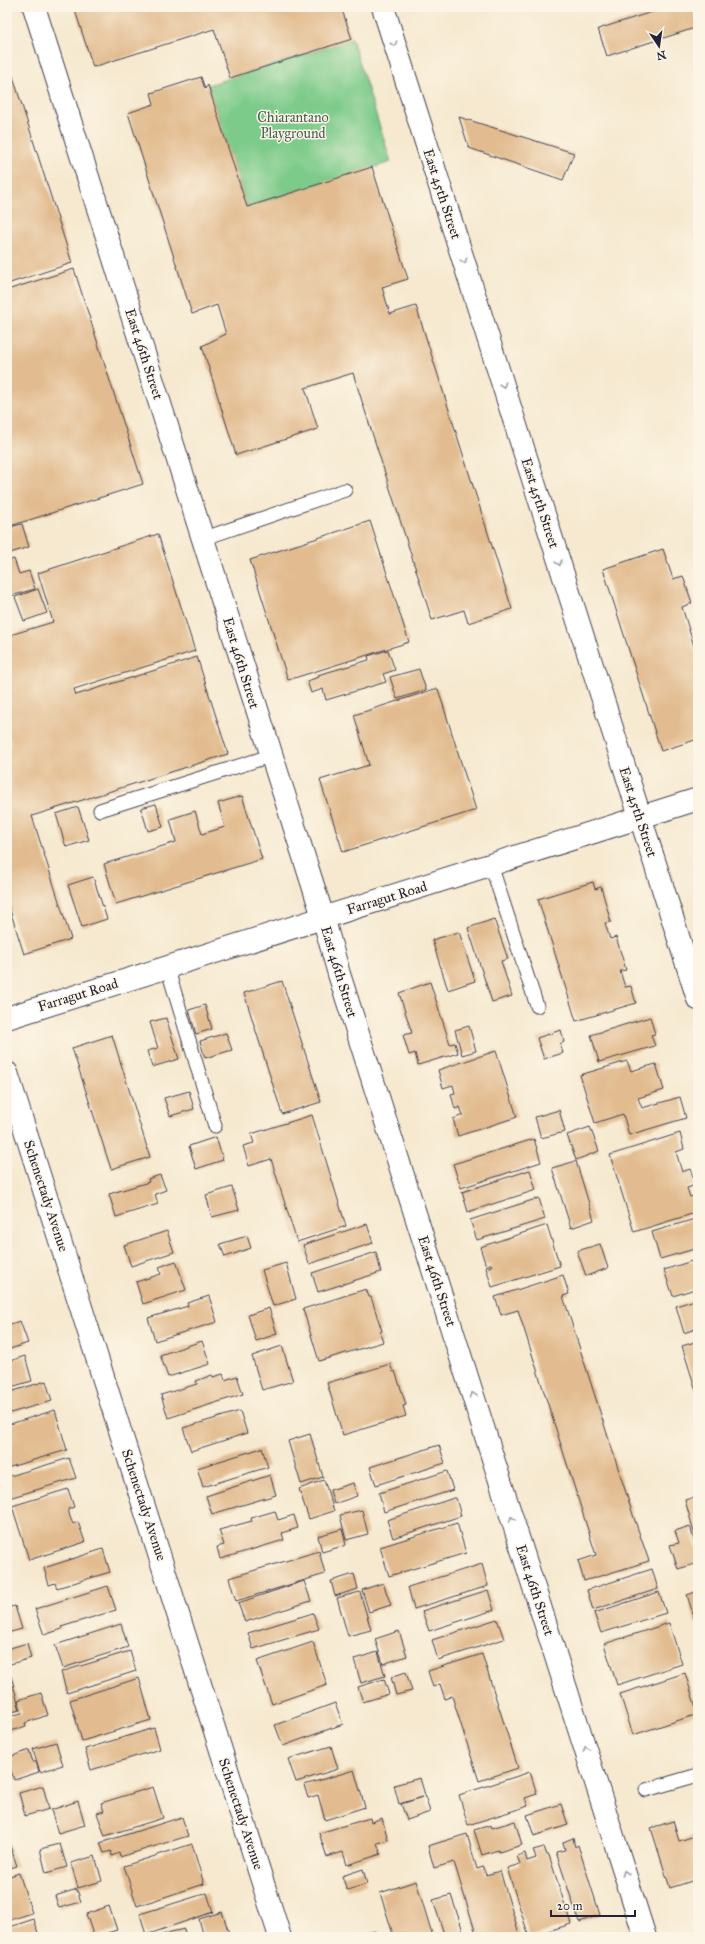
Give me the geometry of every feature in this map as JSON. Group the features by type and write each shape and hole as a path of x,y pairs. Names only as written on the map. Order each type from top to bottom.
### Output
{"street":[{"name":"East 46th Street","path":"34,7 645,1937"},
{"name":"East 45th Street","path":"383,7 640,818 698,996"},
{"name":"Farragut Road","path":"7,1018 698,799"},
{"name":"Schenectady Avenue","path":"7,1073 280,1937"}],"lane":[{"path":"202,539 345,490"},
{"path":"100,810 270,756"},
{"path":"491,865 537,1006"},
{"path":"167,967 215,1126"},
{"path":"646,1790 698,1775"}],"green space":[{"name":"Chiarantano Playground","path":"352,39 391,162 247,207 208,85"}],"building":[{"path":"74,7 341,7 352,39 230,78 214,29 93,67"},
{"path":"668,7 693,7 698,27 607,56 598,29"},
{"path":"7,58 72,263 7,284"},
{"path":"201,77 205,89 208,85 247,207 372,167 408,279 382,287 390,314 416,306 512,609 468,623 464,610 432,620 353,373 305,388 318,429 236,455 202,346 226,334 217,305 192,314 128,113 154,104 151,93"},
{"path":"459,117 574,153 563,180 469,148"},
{"path":"74,269 143,484 7,527 7,290"},
{"path":"370,521 409,642 288,680 250,560"},
{"path":"22,524 29,547 7,554 7,528"},
{"path":"158,534 195,651 74,689 76,695 197,657 228,754 32,816 71,939 24,954 7,901 7,744 11,743 7,732 7,636 53,622 38,573"},
{"path":"663,549 673,579 683,576 692,603 682,607 698,659 698,739 661,751 603,569"},
{"path":"14,559 19,574 29,571 35,589 7,597 7,561"},
{"path":"38,589 47,613 24,621 15,597"},
{"path":"388,650 395,670 383,674 386,682 326,700 323,689 311,693 307,681 319,677 318,675 369,660 368,656"},
{"path":"419,669 426,690 397,699 390,677"},
{"path":"438,689 476,810 343,852 320,780 369,765 354,715"},
{"path":"242,796 262,859 116,904 104,864 176,842 170,819 195,811 202,834 225,827 218,803"},
{"path":"156,804 163,827 148,831 141,808"},
{"path":"78,807 89,840 66,847 56,814"},
{"path":"93,877 107,919 82,927 68,885"},
{"path":"593,882 595,889 601,887 611,922 605,923 610,939 616,937 626,970 620,971 625,987 631,986 636,1003 576,1021 538,899"},
{"path":"494,919 508,959 501,961 512,996 492,1002 468,928"},
{"path":"459,932 475,981 448,990 432,940"},
{"path":"282,981 321,1102 282,1114 244,993"},
{"path":"430,982 450,1044 455,1043 458,1053 418,1065 415,1053 409,1055 403,1035 412,1033 399,993"},
{"path":"205,1005 212,1029 196,1034 189,1010"},
{"path":"650,1017 655,1034 651,1035 655,1046 599,1062 591,1035"},
{"path":"166,1018 179,1059 152,1067 147,1051 158,1048 150,1022"},
{"path":"469,1026 476,1051 462,1055 455,1030"},
{"path":"561,1030 564,1042 560,1044 563,1053 544,1059 537,1038"},
{"path":"226,1033 232,1050 205,1058 200,1041"},
{"path":"112,1035 150,1157 111,1169 72,1048"},
{"path":"496,1051 517,1117 458,1136 453,1119 463,1115 460,1107 455,1109 451,1094 455,1093 453,1085 443,1088 438,1070"},
{"path":"627,1061 631,1071 656,1064 664,1090 638,1098 642,1108 680,1097 686,1118 629,1135 623,1114 595,1123 580,1075"},
{"path":"189,1091 194,1109 170,1116 164,1098"},
{"path":"559,1110 565,1132 541,1138 535,1117"},
{"path":"312,1115 346,1226 297,1242 271,1159 249,1166 243,1146 254,1143 251,1134"},
{"path":"590,1127 599,1151 576,1160 567,1135"},
{"path":"680,1133 684,1149 676,1152 682,1172 690,1169 696,1185 687,1188 690,1197 698,1194 698,1212 634,1232 610,1155"},
{"path":"216,1137 223,1160 196,1169 189,1146"},
{"path":"534,1139 541,1162 461,1188 453,1164"},
{"path":"576,1161 594,1220 571,1228 552,1168"},
{"path":"530,1170 536,1190 468,1212 462,1192"},
{"path":"160,1175 166,1190 155,1194 158,1204 116,1217 109,1194 149,1182 148,1179"},
{"path":"232,1187 239,1210 212,1217 206,1195"},
{"path":"539,1198 545,1219 477,1240 470,1220"},
{"path":"698,1218 698,1248 660,1259 652,1232"},
{"path":"367,1224 373,1243 309,1264 303,1245"},
{"path":"547,1225 560,1266 492,1287 486,1268 492,1266 491,1264 486,1266 480,1247"},
{"path":"167,1231 174,1252 131,1266 124,1245"},
{"path":"247,1236 251,1248 225,1257 220,1244"},
{"path":"600,1244 608,1268 586,1276 577,1251"},
{"path":"376,1252 381,1272 318,1292 312,1273"},
{"path":"698,1259 698,1288 673,1296 664,1270"},
{"path":"176,1261 186,1290 143,1304 136,1282 161,1274 159,1267"},
{"path":"286,1263 296,1299 273,1306 262,1270"},
{"path":"563,1275 569,1294 563,1296 649,1561 584,1581 578,1561 596,1555 518,1310 501,1315 495,1297"},
{"path":"366,1289 369,1297 371,1297 382,1331 380,1332 383,1342 319,1361 303,1309"},
{"path":"209,1296 217,1322 155,1341 148,1318 188,1306 187,1303"},
{"path":"698,1299 698,1328 684,1333 676,1306"},
{"path":"269,1308 277,1334 256,1341 248,1315"},
{"path":"20,1321 28,1343 7,1350 7,1325"},
{"path":"202,1341 210,1364 168,1377 160,1355"},
{"path":"698,1341 698,1397 682,1346"},
{"path":"282,1346 293,1381 262,1390 252,1356"},
{"path":"25,1356 32,1381 7,1388 7,1362"},
{"path":"390,1364 393,1372 395,1371 406,1405 403,1406 406,1416 343,1435 327,1383"},
{"path":"223,1374 225,1380 237,1376 243,1394 168,1418 161,1395 197,1384 196,1381 212,1375 213,1377"},
{"path":"46,1381 52,1401 7,1414 7,1393"},
{"path":"55,1410 67,1450 7,1468 7,1425"},
{"path":"240,1411 247,1433 191,1451 183,1428"},
{"path":"310,1434 323,1477 301,1484 288,1441"},
{"path":"439,1445 445,1463 376,1485 370,1467"},
{"path":"262,1448 268,1467 203,1487 197,1468"},
{"path":"69,1458 76,1478 9,1498 7,1477"},
{"path":"447,1471 453,1490 384,1512 379,1493"},
{"path":"270,1475 276,1495 212,1514 206,1496"},
{"path":"324,1480 334,1511 309,1519 299,1489"},
{"path":"353,1483 357,1496 334,1504 330,1490"},
{"path":"68,1489 74,1507 68,1509 70,1517 73,1524 78,1522 85,1542 29,1560 12,1506"},
{"path":"698,1496 698,1546 685,1500"},
{"path":"456,1498 461,1516 393,1538 387,1520"},
{"path":"362,1510 368,1534 346,1540 340,1515"},
{"path":"275,1511 278,1520 294,1515 298,1528 282,1533 284,1540 220,1559 217,1547 224,1545 219,1530 252,1521 251,1518"},
{"path":"457,1523 466,1553 389,1576 380,1547"},
{"path":"690,1526 698,1553 698,1563 678,1569 670,1545 679,1543 675,1531"},
{"path":"342,1529 346,1545 322,1552 318,1536"},
{"path":"103,1549 110,1572 57,1588 55,1583 49,1585 44,1568"},
{"path":"319,1551 325,1574 236,1601 229,1578"},
{"path":"482,1564 488,1586 414,1609 408,1587"},
{"path":"652,1569 658,1589 593,1610 587,1590"},
{"path":"354,1574 358,1589 335,1596 331,1581"},
{"path":"304,1581 311,1601 245,1622 238,1603"},
{"path":"383,1583 391,1605 369,1612 362,1590"},
{"path":"108,1586 116,1610 61,1627 62,1629 44,1635 35,1609"},
{"path":"488,1590 494,1610 429,1631 422,1611"},
{"path":"698,1591 698,1623 696,1624 687,1595"},
{"path":"360,1592 371,1630 348,1636 337,1598"},
{"path":"659,1592 666,1613 601,1633 594,1613"},
{"path":"15,1606 22,1629 7,1633 7,1608"},
{"path":"313,1613 319,1629 253,1649 248,1633"},
{"path":"497,1619 504,1639 438,1660 432,1640"},
{"path":"669,1623 682,1664 617,1685 604,1644"},
{"path":"121,1624 128,1647 63,1668 55,1645"},
{"path":"399,1631 407,1656 383,1664 375,1639"},
{"path":"313,1642 327,1685 272,1704 257,1661"},
{"path":"27,1643 31,1658 7,1665 7,1649"},
{"path":"130,1651 136,1671 67,1693 61,1672"},
{"path":"378,1652 385,1676 361,1683 354,1659"},
{"path":"482,1654 518,1768 479,1781 452,1696 445,1699 440,1684 433,1687 428,1671"},
{"path":"7,1666 14,1686 7,1688"},
{"path":"406,1672 412,1691 396,1695 391,1677"},
{"path":"685,1673 698,1714 633,1735 620,1694"},
{"path":"139,1678 151,1720 82,1741 70,1700"},
{"path":"384,1679 389,1694 363,1702 358,1687"},
{"path":"14,1688 20,1710 7,1713 7,1690"},
{"path":"41,1693 48,1715 25,1723 26,1726 7,1732 7,1717 22,1713 18,1700"},
{"path":"335,1703 343,1724 283,1746 275,1725"},
{"path":"154,1728 160,1749 91,1770 85,1749"},
{"path":"56,1742 63,1765 40,1772 33,1749"},
{"path":"331,1746 338,1769 296,1782 288,1759"},
{"path":"29,1750 33,1762 36,1762 39,1772 14,1780 7,1758"},
{"path":"354,1770 365,1807 325,1820 318,1795 308,1798 304,1785"},
{"path":"530,1772 537,1794 525,1798 528,1806 468,1825 459,1795"},
{"path":"420,1778 430,1812 407,1820 401,1804 423,1797 399,1804 394,1785"},
{"path":"43,1786 49,1809 25,1816 19,1793"},
{"path":"153,1787 163,1818 105,1836 97,1813 104,1811 101,1803"},
{"path":"78,1801 85,1825 58,1833 51,1810"},
{"path":"561,1804 568,1825 534,1836 527,1815"},
{"path":"182,1817 188,1836 120,1857 119,1853 112,1856 111,1851 104,1853 100,1843"},
{"path":"370,1818 371,1822 382,1818 388,1840 377,1843 381,1854 347,1865 343,1852 327,1857 319,1833"},
{"path":"515,1821 522,1845 499,1852 498,1850 482,1855 474,1830 491,1825 492,1828"},
{"path":"673,1821 679,1841 698,1835 698,1879 670,1888 651,1828"},
{"path":"467,1834 477,1869 483,1867 486,1875 500,1871 520,1937 477,1937 454,1862 434,1868 428,1846"},
{"path":"7,1837 17,1866 7,1869"},
{"path":"573,1838 575,1847 578,1845 600,1915 579,1922 556,1852 565,1850 563,1842"},
{"path":"60,1844 67,1867 46,1873 40,1849"},
{"path":"192,1844 204,1884 137,1906 124,1866"},
{"path":"544,1847 547,1855 549,1855 571,1924 529,1937 507,1868 520,1864 517,1856 525,1853 527,1861 536,1858 533,1850"},
{"path":"95,1856 102,1881 78,1888 71,1863"},
{"path":"363,1869 367,1884 347,1890 342,1876"},
{"path":"19,1873 32,1913 7,1921 7,1877"},
{"path":"416,1881 433,1937 394,1937 380,1893"},
{"path":"77,1889 81,1902 59,1908 55,1896"},
{"path":"207,1893 213,1912 146,1935 140,1914"},
{"path":"451,1895 465,1937 445,1937 433,1900"},
{"path":"109,1906 117,1930 94,1937 86,1914"},
{"path":"222,1912 229,1933 216,1937 204,1937 199,1919"},
{"path":"34,1919 39,1937 7,1937 7,1928"},
{"path":"184,1929 186,1937 157,1937 171,1932"},
{"path":"375,1931 377,1937 358,1937"}]}
